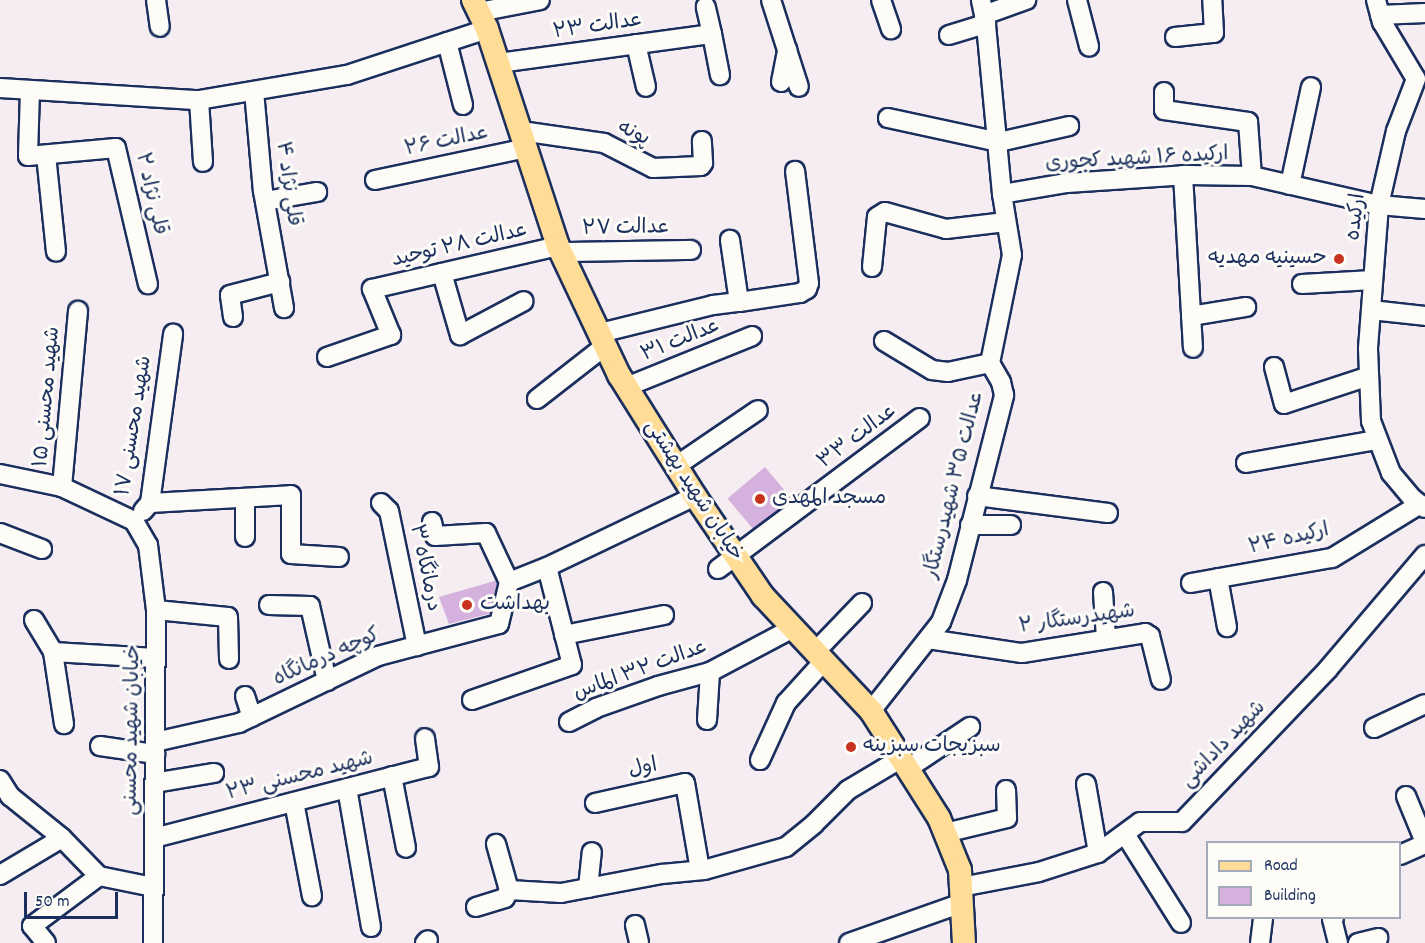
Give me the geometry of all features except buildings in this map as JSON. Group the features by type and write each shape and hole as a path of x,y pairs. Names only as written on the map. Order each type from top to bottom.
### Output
{"main road":[{"name":"خیابان شهید بهشتی","path":"480,14 499,63 560,249 626,387 695,496 727,564 763,596 871,711 939,818 960,870 964,943"}],"street":[{"path":"156,0 160,27"},
{"path":"0,88 199,100 347,75 447,42 480,14 540,0"},
{"path":"771,0 799,87"},
{"path":"881,0 891,29"},
{"path":"949,35 984,13 1026,0"},
{"path":"1077,0 1089,46"},
{"path":"1175,37 1214,33 1212,0"},
{"path":"706,7 720,75"},
{"path":"1378,8 1425,13"},
{"name":"ارکیده","path":"1378,8 1420,81 1395,131 1379,205 1371,310 1369,376 1371,421 1391,473 1422,506"},
{"name":"عدالت ۳۵ شهیدرستگار","path":"871,711 941,622 957,580 1004,395 1001,382 990,363 1011,261 984,13"},
{"name":"عدالت ۲۳","path":"499,63 712,34"},
{"path":"447,42 463,105"},
{"path":"636,44 645,87"},
{"path":"781,82 787,49"},
{"path":"1290,185 1311,87"},
{"path":"30,91 28,156 46,155 56,251"},
{"name":"قلی نژاد ۴","path":"254,91 265,201 284,308"},
{"path":"1164,92 1164,110 1248,122 1252,176"},
{"path":"199,100 203,162"},
{"path":"888,118 999,142 1069,126"},
{"name":"پونه","path":"524,140 604,143 652,168 701,166 704,163 702,141"},
{"name":"عدالت ۲۶","path":"375,180 524,140"},
{"name":"قلی نژاد ۲","path":"46,155 116,148 147,284"},
{"path":"537,399 603,339 713,305 800,293 807,289 809,283 795,171"},
{"path":"1183,175 1193,348"},
{"name":"ارکیده ۱۶ شهید کجوری","path":"1002,194 1067,183 1183,175 1252,176 1379,205 1425,208"},
{"path":"265,201 317,192"},
{"path":"872,267 877,217 885,212 946,229 1006,222"},
{"path":"730,240 739,302"},
{"name":"عدالت ۲۷","path":"560,249 691,250"},
{"name":"عدالت ۲۸ توحید","path":"327,357 391,335 372,289 560,249"},
{"path":"442,273 460,335 524,301"},
{"path":"1302,284 1373,280"},
{"path":"233,316 230,295 280,282"},
{"path":"1191,316 1246,308"},
{"path":"1371,310 1425,316"},
{"name":"شهید محسنی ۱۵","path":"62,487 78,311"},
{"name":"شهید محسنی ۱۷","path":"134,521 150,503 173,334"},
{"name":"عدالت ۳۱","path":"626,387 752,336"},
{"path":"884,341 932,370 948,372 990,363"},
{"path":"1274,367 1284,404 1369,376"},
{"path":"676,466 758,410"},
{"name":"عدالت ۳۳","path":"727,564 920,418"},
{"path":"1246,463 1377,440"},
{"path":"0,474 62,487 134,521"},
{"path":"150,503 291,495 291,554 339,557"},
{"path":"432,522 435,536 486,533 509,582 547,567 695,496"},
{"path":"978,496 1108,513"},
{"path":"244,498 245,537"},
{"name":"درمانگاه ۳","path":"381,503 389,511 417,646"},
{"name":"ارکیده ۲۴","path":"1191,583 1332,558 1422,506"},
{"name":"خیابان شهید محسنی","path":"134,521 148,545 156,610 153,943"},
{"path":"970,525 1011,525"},
{"path":"0,533 42,549"},
{"name":"شهید داداشی","path":"1125,834 1140,822 1182,822 1328,669 1425,555"},
{"path":"472,700 572,665 547,567"},
{"path":"1218,578 1227,627"},
{"name":"کوچه درمانگاه","path":"155,748 246,720 378,656 499,624 509,582"},
{"path":"1103,592 1106,639"},
{"path":"760,760 786,703 862,603"},
{"path":"268,605 309,606 327,681"},
{"path":"156,610 228,617 229,658"},
{"path":"564,635 664,615"},
{"path":"34,620 54,652 64,724"},
{"name":"عدالت ۳۲ الماس","path":"569,722 596,708 658,686 710,672 793,628"},
{"name":"شهیدرستگار ۲","path":"928,639 1023,653 1149,634 1161,680"},
{"path":"54,652 156,658"},
{"path":"707,720 710,672"},
{"path":"245,696 246,720"},
{"path":"1374,728 1425,704"},
{"path":"509,890 561,893 700,870 786,847 814,824 848,790 904,764 970,727"},
{"name":"شهید محسنی ۲۳","path":"154,838 429,767 425,738"},
{"path":"100,746 155,748"},
{"path":"154,783 214,773"},
{"path":"392,776 406,848"},
{"path":"0,780 9,796 62,838 99,876 153,887"},
{"name":"اول","path":"595,803 685,783 700,870"},
{"path":"1086,784 1098,853"},
{"path":"347,788 371,927"},
{"path":"945,833 1007,818 1006,790"},
{"path":"1401,855 1425,843 1406,796"},
{"path":"294,801 312,896"},
{"path":"849,943 962,895 1098,853 1125,834 1181,923"},
{"path":"0,875 62,838"},
{"path":"476,907 505,898 509,890 496,844"},
{"path":"588,888 592,852"},
{"path":"46,943 32,926 99,876"},
{"path":"1260,943 1263,919"},
{"path":"1332,919 1338,943"},
{"path":"635,925 639,943"},
{"path":"1358,943 1378,938"}],"place":[{"name":"حسینیه مهدیه","path":"1339,259"},
{"name":"مسجد المهدی","path":"760,499"},
{"name":"بهداشت","path":"467,605"},
{"name":"سبزیجات سبزینه","path":"851,747"}]}
